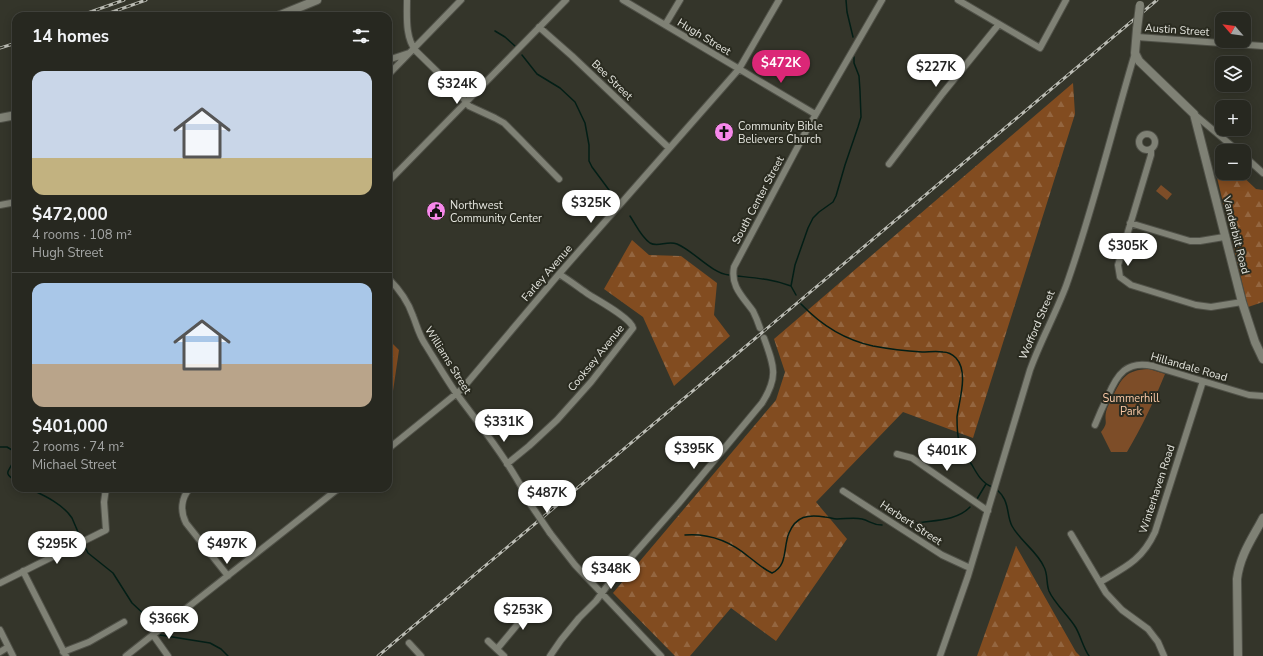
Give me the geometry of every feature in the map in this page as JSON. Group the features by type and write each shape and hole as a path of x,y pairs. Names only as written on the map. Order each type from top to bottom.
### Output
{"street":[{"path":"288,12 317,0"},
{"path":"407,0 408,26 412,51 437,71 471,107 495,118 504,124 559,179"},
{"path":"392,71 461,0"},
{"path":"392,178 566,0"},
{"name":"Hugh Street","path":"624,0 815,114"},
{"path":"665,25 680,0"},
{"name":"Farley Avenue","path":"392,446 457,394 559,274 739,69 779,0"},
{"name":"South Center Street","path":"760,328 753,312 735,286 733,275 734,267 815,114 882,0"},
{"path":"958,0 1040,48 1066,0"},
{"name":"Wofford Street","path":"940,656 988,511 1030,370 1058,306 1071,270 1136,53 1140,3"},
{"path":"889,164 999,24"},
{"name":"Bee Street","path":"539,28 572,56 670,148"},
{"name":"Austin Street","path":"1137,33 1263,46"},
{"path":"392,58 412,51"},
{"path":"1136,53 1142,66 1194,114 1230,144"},
{"name":"Vanderbilt Road","path":"1194,114 1224,237 1247,320 1262,355"},
{"path":"0,118 12,116"},
{"path":"1151,150 1151,155 1118,265 1120,277 1131,285 1196,306 1211,307 1242,302"},
{"path":"1251,162 1263,173"},
{"path":"0,205 12,203"},
{"path":"1130,223 1190,241 1224,237"},
{"name":"Cooksey Avenue","path":"507,464 557,420 591,382 633,328 630,323 607,305 589,295 559,274"},
{"name":"Williams Street","path":"392,282 406,299 420,336 457,394 507,464 531,505 550,533 576,566 661,656"},
{"path":"550,656 561,640 679,502 767,395 772,386 773,370 764,338"},
{"name":"Hillandale Road","path":"1095,424 1120,373 1130,367 1142,364 1148,364 1249,395 1263,396"},
{"name":"Winterhaven Road","path":"1100,582 1129,566 1138,559 1151,542 1203,381"},
{"path":"897,454 912,458 988,511"},
{"name":"Herbert Street","path":"843,491 942,555 970,568"},
{"path":"0,583 106,530 104,502 105,492"},
{"path":"187,492 182,502 182,509 186,523 228,576"},
{"path":"126,656 334,492"},
{"path":"1238,656 1238,569 1245,549 1263,518"},
{"path":"1071,534 1113,602 1148,630 1158,642 1164,656"},
{"path":"23,571 65,654 124,622"},
{"path":"497,649 537,601"},
{"path":"0,630 13,656"},
{"path":"153,635 168,656"},
{"path":"488,641 504,656"},
{"path":"409,644 421,656"},
{"path":"0,652 8,647"}],"green space":[{"path":"1073,83 1075,114 973,438 903,412 816,502 847,539 776,641 731,608 690,656 675,656 613,593 776,400 785,372 774,339"},
{"path":"1218,180 1246,180 1256,189 1263,190 1263,302 1248,307"},
{"path":"1161,185 1172,194 1167,200 1156,191"},
{"path":"632,240 649,255 681,256 717,283 714,315 730,336 674,386 643,317 604,289"},
{"path":"392,343 399,350 392,392"},
{"name":"Summerhill Park","path":"1149,369 1165,374 1152,404 1127,452 1111,452 1101,432 1106,424 1106,412 1109,405 1125,376 1134,371"},
{"path":"1016,546 1076,652 1080,656 977,656"}],"waterway":[{"path":"846,0 847,12 853,37"},
{"path":"495,31 515,46"},
{"path":"522,55 537,74 560,88 575,102 585,123 589,145 589,161 615,198"},
{"path":"791,286 795,265 808,228 813,218 833,202 836,196 861,117 859,76 854,63 854,57"},
{"path":"630,216 641,234 650,243 656,245 670,243 677,244 709,266 729,275"},
{"path":"737,276 764,279 791,286 796,295"},
{"path":"801,304 825,325 853,340 879,347 922,352 945,352 956,358 960,364 963,379 957,417 958,438 964,454 980,478 992,487"},
{"path":"0,447 7,447 12,450"},
{"path":"12,464 8,471 12,479"},
{"path":"977,499 986,484"},
{"path":"997,490 1005,500 1012,526 1041,561 1046,573 1049,591 1054,600 1076,628 1089,656"},
{"path":"36,492 52,500 68,513 72,518 81,539"},
{"path":"916,523 959,515 970,507"},
{"path":"685,535 703,535 727,542 772,573 781,566 787,538 792,527 803,518 808,516 837,519 859,518 882,525"},
{"path":"84,545 88,553 113,573 132,603 147,617 153,631"},
{"path":"160,635 210,643 221,649 228,656"}],"railway":[{"path":"90,12 124,0"},
{"path":"112,12 146,0"},
{"path":"378,656 1157,0"},
{"path":"0,48 12,44"}],"place":[{"name":"Community Bible Believers Church","path":"724,132"},
{"name":"Northwest Community Center","path":"436,211"}]}
